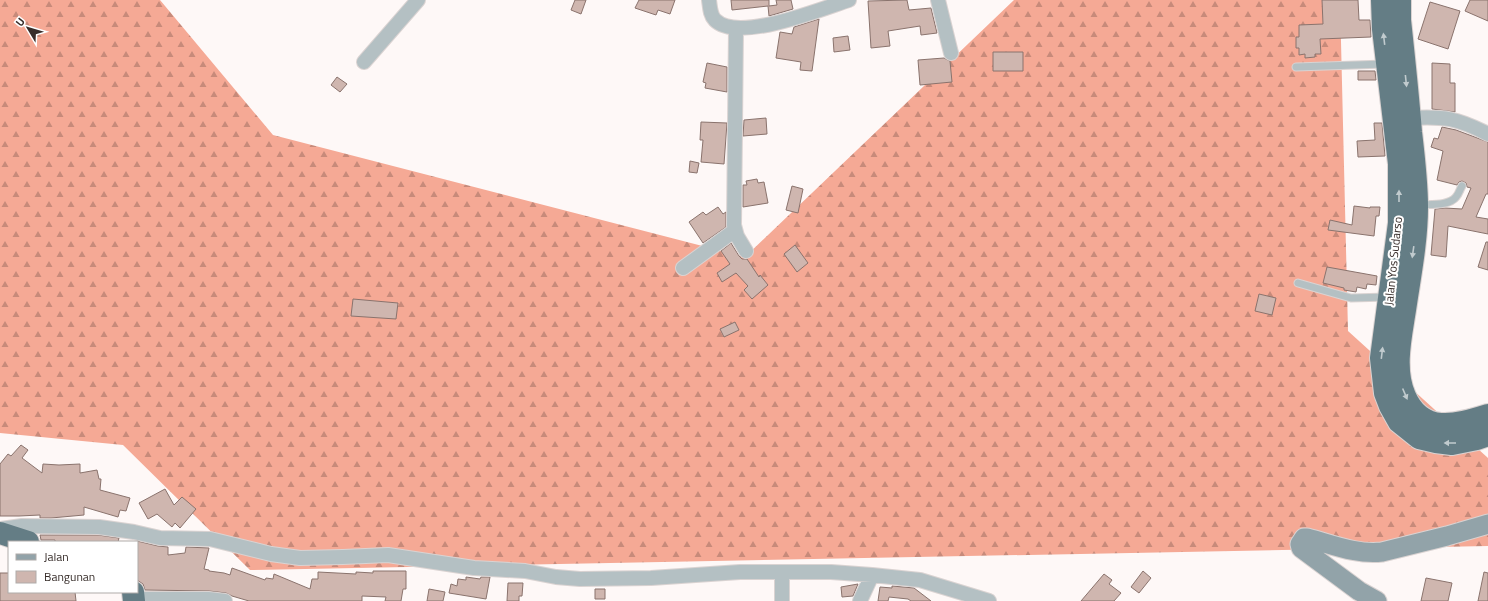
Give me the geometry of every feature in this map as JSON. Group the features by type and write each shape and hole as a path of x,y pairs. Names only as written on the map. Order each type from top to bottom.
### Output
{"highway":[{"name":"Jalan Yos Sudarso","path":"1382,0 1383,29 1399,164 1399,223 1381,358 1385,393 1399,422 1420,438 1452,444 1477,439 1488,435"},
{"name":"Jalan Yos Sudarso","path":"1400,0 1400,20 1417,205 1415,236 1398,356 1402,387 1405,397 1413,408 1421,418 1428,422 1452,425 1488,415"},
{"path":"0,533 25,541"}],"street":[{"path":"364,62 418,0"},
{"path":"710,0 711,14 715,20 723,25 736,28 767,26 849,0"},
{"path":"938,0 951,53"},
{"path":"736,28 734,230 746,252"},
{"path":"1410,118 1436,117 1451,119 1470,125 1488,134"},
{"path":"683,268 734,230"},
{"path":"1377,601 1359,590 1301,548 1300,544 1304,538 1356,551 1371,553 1382,552 1439,538 1488,524"},
{"path":"0,529 22,526 99,527 134,532 160,538 210,539 271,554 300,558 343,558 388,555 474,568 525,571 556,577 580,579 651,578 740,572 831,572 920,580 984,600"},
{"path":"782,572 782,601"},
{"path":"860,601 872,575"},
{"path":"133,597 208,598 224,601"}],"lane":[{"path":"1296,67 1387,64"},
{"path":"1417,205 1448,202 1456,197 1462,186"},
{"path":"1298,283 1352,298 1390,297"}],"green space":[{"path":"0,0 160,0 273,135 745,257 1014,0 1340,0 1348,331 1488,458 1488,546 250,570 123,445 0,433"}],"building":[{"path":"575,0 586,0 581,14 571,10"},
{"path":"639,0 675,0 670,14 658,10 656,15 635,8"},
{"path":"731,0 769,0 769,6 777,5 776,0 791,0 793,9 769,16 768,6 732,10"},
{"path":"907,0 909,10 931,8 937,33 921,35 920,26 888,31 890,46 871,48 868,1"},
{"path":"1322,0 1358,0 1359,20 1370,20 1371,37 1320,39 1321,54 1315,54 1315,57 1305,58 1305,54 1299,55 1299,48 1296,48 1296,37 1299,37 1299,25 1323,24"},
{"path":"1470,0 1488,0 1488,21 1465,11"},
{"path":"1430,2 1460,11 1448,49 1418,39"},
{"path":"819,19 812,71 800,70 801,62 776,58 780,32 792,34 794,27"},
{"path":"848,36 850,50 834,52 833,38"},
{"path":"993,52 1023,52 1023,71 993,71"},
{"path":"944,58 950,61 952,82 920,85 918,60"},
{"path":"707,63 727,67 727,92 705,88 706,83 703,82"},
{"path":"1432,63 1450,64 1450,83 1455,83 1455,112 1432,109"},
{"path":"1358,71 1375,71 1376,80 1358,80"},
{"path":"337,77 347,84 340,92 331,85"},
{"path":"766,118 767,134 743,136 744,120"},
{"path":"701,122 727,123 724,164 701,162 703,140 700,140"},
{"path":"1374,123 1382,123 1385,156 1358,157 1357,141 1375,140"},
{"path":"1442,127 1456,130 1488,142 1488,194 1486,194 1476,217 1488,219 1488,234 1448,226 1446,257 1431,255 1435,209 1462,209 1471,188 1467,187 1466,183 1462,181 1457,185 1437,180 1443,151 1431,147 1434,138 1438,139"},
{"path":"690,161 699,163 697,173 689,172"},
{"path":"757,179 758,183 764,182 768,203 743,207 743,185 747,185 746,181"},
{"path":"792,186 803,189 798,213 786,210"},
{"path":"1354,206 1370,208 1380,207 1379,216 1376,216 1374,236 1328,230 1330,220 1352,225"},
{"path":"718,207 723,214 726,212 726,227 703,243 689,222 703,212 706,215"},
{"path":"1486,242 1488,242 1488,270 1478,267"},
{"path":"731,243 739,256 742,259 747,259 759,277 760,275 768,285 752,299 744,290 748,286 736,273 722,282 717,273 730,264 721,251"},
{"path":"795,245 808,263 797,272 784,254"},
{"path":"1327,267 1377,276 1376,285 1367,284 1366,289 1357,287 1356,292 1344,290 1344,288 1323,283"},
{"path":"1259,294 1276,298 1272,315 1255,311"},
{"path":"353,299 398,303 396,319 351,316"},
{"path":"735,322 739,330 724,337 720,329"},
{"path":"21,445 28,450 22,458 42,473 43,464 80,464 80,473 97,470 99,479 101,479 100,490 130,498 126,511 120,510 118,517 84,507 84,515 51,518 40,518 40,515 0,516 0,464 8,454 11,456"},
{"path":"165,489 174,505 182,497 196,509 180,528 175,523 172,527 157,514 148,519 139,503"},
{"path":"40,535 98,535 119,538 118,541 41,540"},
{"path":"138,541 168,547 168,555 185,553 186,547 209,548 204,569 230,575 232,568 265,580 266,578 273,579 274,574 310,589 312,579 318,579 318,572 356,574 356,572 373,573 373,571 406,571 406,589 403,589 401,601 385,601 386,597 362,596 362,601 249,601 226,593 209,591 145,590 143,584 138,581"},
{"path":"1143,571 1151,578 1139,593 1131,587"},
{"path":"1484,572 1488,573 1488,601 1478,601"},
{"path":"0,573 8,573 8,593 75,593 76,601 0,601"},
{"path":"1104,574 1112,580 1109,584 1121,593 1114,601 1081,601"},
{"path":"466,577 480,579 481,577 490,577 486,599 449,593 451,584 457,586 458,579 466,580"},
{"path":"1426,578 1452,583 1448,601 1421,601"},
{"path":"508,583 523,583 522,596 519,596 519,601 507,601"},
{"path":"858,584 853,596 842,597 841,587"},
{"path":"892,586 914,588 931,601 911,601 908,599 889,597 888,601 878,601 880,587 892,588"},
{"path":"429,589 445,592 443,601 427,601"},
{"path":"595,589 605,589 605,599 595,599"}]}
